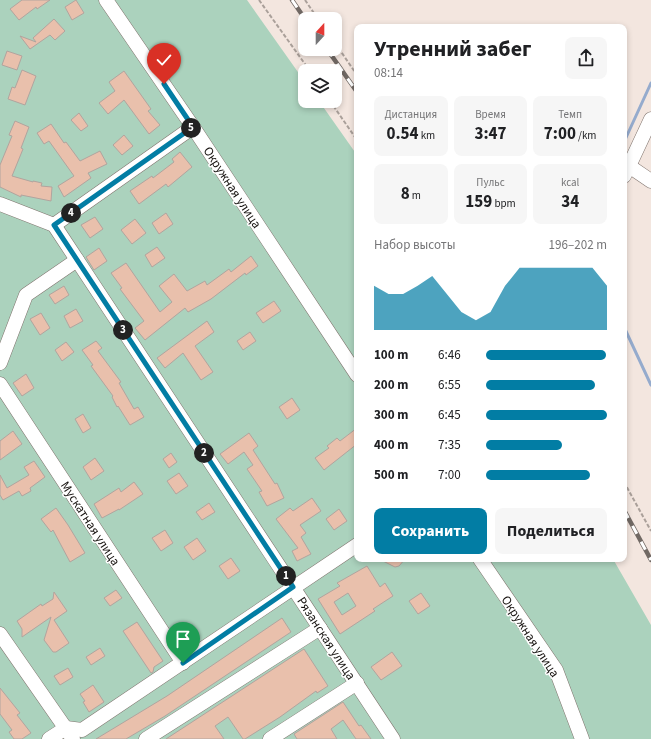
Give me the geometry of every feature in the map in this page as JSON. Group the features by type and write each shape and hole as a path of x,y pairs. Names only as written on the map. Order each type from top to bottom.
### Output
{"street":[{"name":"Окружная улица","path":"106,0 193,127 354,369"},
{"path":"651,118 627,171 651,181"},
{"path":"0,204 54,225 193,127"},
{"name":"Рязанская улица","path":"54,225 393,739"},
{"path":"0,363 26,296 77,260"},
{"name":"Мускатная улица","path":"0,384 183,663"},
{"path":"49,739 82,730 354,547"},
{"name":"Окружная улица","path":"482,562 556,670 582,739"},
{"path":"146,739 320,628"},
{"path":"0,634 69,733"},
{"path":"270,739 357,683"}],"path":[{"path":"259,0 305,64"},
{"path":"305,0 313,12"},
{"path":"342,53 354,71"},
{"path":"335,108 354,136"},
{"path":"627,487 651,531"}],"green space":[{"path":"0,0 247,0 298,72 298,108 324,108 354,151 354,562 615,562 651,625 651,739 0,739"}],"building":[{"path":"22,0 50,0 37,9 36,7 19,20 10,9"},
{"path":"76,0 84,13 72,20 65,7"},
{"path":"54,19 65,31 55,40 50,35 30,49 20,36 36,42 33,38"},
{"path":"7,51 22,56 17,70 2,65"},
{"path":"22,70 36,76 25,105 8,99 12,87 15,88"},
{"path":"124,71 151,109 148,111 160,125 149,134 124,100 108,114 99,103 115,91 109,82"},
{"path":"79,113 88,126 81,131 71,120"},
{"path":"15,121 29,127 21,148 23,149 12,176 42,183 41,186 52,187 51,201 21,195 21,197 0,187 0,165 12,136 9,135"},
{"path":"51,124 64,143 66,142 80,161 100,151 107,164 88,173 91,178 64,197 58,186 74,176 49,141 44,144 37,133"},
{"path":"124,135 133,146 122,155 113,145"},
{"path":"180,152 192,167 168,187 166,184 139,204 130,191 152,176 153,178 174,162 172,159"},
{"path":"166,213 173,224 159,234 152,223"},
{"path":"95,217 103,229 90,238 81,225"},
{"path":"135,219 146,233 132,244 121,230"},
{"path":"157,247 165,258 152,267 145,255"},
{"path":"99,248 107,261 94,270 86,257"},
{"path":"251,256 258,266 246,275 245,273 211,299 188,312 185,308 145,340 135,328 144,321 120,289 122,288 111,273 126,263 160,312 172,302 159,286 174,274 187,291 205,281 207,285 229,269 231,272"},
{"path":"64,286 69,295 55,304 49,295"},
{"path":"274,301 281,311 263,323 256,313"},
{"path":"76,309 83,321 70,328 64,316"},
{"path":"41,313 50,328 40,335 30,319"},
{"path":"207,321 214,332 195,346 213,372 201,380 183,353 165,368 157,358"},
{"path":"250,332 256,341 243,350 237,341"},
{"path":"96,341 102,348 98,351 121,382 119,383 134,409 138,407 144,417 130,425 118,406 117,407 112,397 113,396 91,366 93,365 82,350"},
{"path":"66,342 74,352 62,361 55,350"},
{"path":"26,374 34,388 22,396 13,383"},
{"path":"292,398 300,410 287,419 279,407"},
{"path":"83,414 91,428 83,433 75,419"},
{"path":"354,430 354,446 324,470 315,458 329,448 327,446 337,438 340,441"},
{"path":"13,431 22,444 0,460 0,441"},
{"path":"249,433 258,446 253,450 275,484 277,483 284,498 267,506 259,492 262,491 247,469 253,465 244,452 228,464 220,454"},
{"path":"171,453 177,462 169,468 163,459"},
{"path":"95,458 104,471 91,480 83,467"},
{"path":"34,461 45,477 30,488 31,491 22,496 19,491 3,500 0,495 0,475 7,488 29,475 24,467"},
{"path":"179,473 188,486 176,494 167,481"},
{"path":"134,482 143,494 119,510 102,518 94,504 119,488 121,492"},
{"path":"312,498 321,511 300,525 306,533 301,537 311,554 297,561 292,551 298,548 276,519 290,508 293,511"},
{"path":"209,503 215,512 202,520 196,512"},
{"path":"56,508 85,553 70,562 53,530 51,532 41,519"},
{"path":"339,509 347,521 334,530 326,519"},
{"path":"165,530 173,543 161,551 152,538"},
{"path":"197,538 206,551 193,560 184,547"},
{"path":"231,558 240,571 228,579 219,566"},
{"path":"385,562 402,562 399,566 395,567"},
{"path":"367,566 380,587 385,583 393,596 373,609 375,611 340,634 318,599 340,586 337,583","holes":["348,593 356,606 342,615 334,602"]},
{"path":"116,590 122,598 110,606 104,598"},
{"path":"54,592 67,611 54,620 69,643 56,652 53,652 44,640 51,617 22,637 22,629 17,621 41,604 42,606 53,599"},
{"path":"421,593 430,606 418,614 409,601"},
{"path":"282,618 291,632 165,716 126,739 96,739 167,696"},
{"path":"137,622 163,661 154,667 153,672 151,673 123,631"},
{"path":"100,648 105,656 91,665 86,657"},
{"path":"304,649 328,686 317,693 316,691 280,717 245,739 243,739 228,717 215,726 224,739 166,739"},
{"path":"392,652 402,666 381,680 371,667"},
{"path":"68,668 73,677 60,685 54,676"},
{"path":"93,685 104,702 89,712 83,702 85,701 80,694"},
{"path":"0,688 20,713 17,715 31,733 22,739 14,739 9,732 12,730 0,714"},
{"path":"343,702 359,726 361,725 371,739 356,739 343,720 331,729 337,739 297,739 294,734"}],"waterway":[{"path":"627,135 651,83"},
{"path":"627,333 651,385"}],"railway":[{"path":"292,0 300,12"},
{"path":"332,56 354,88"},
{"path":"627,516 651,560"}],"route":[{"path":"164,84 193,127 54,225 293,587 183,663"}]}
